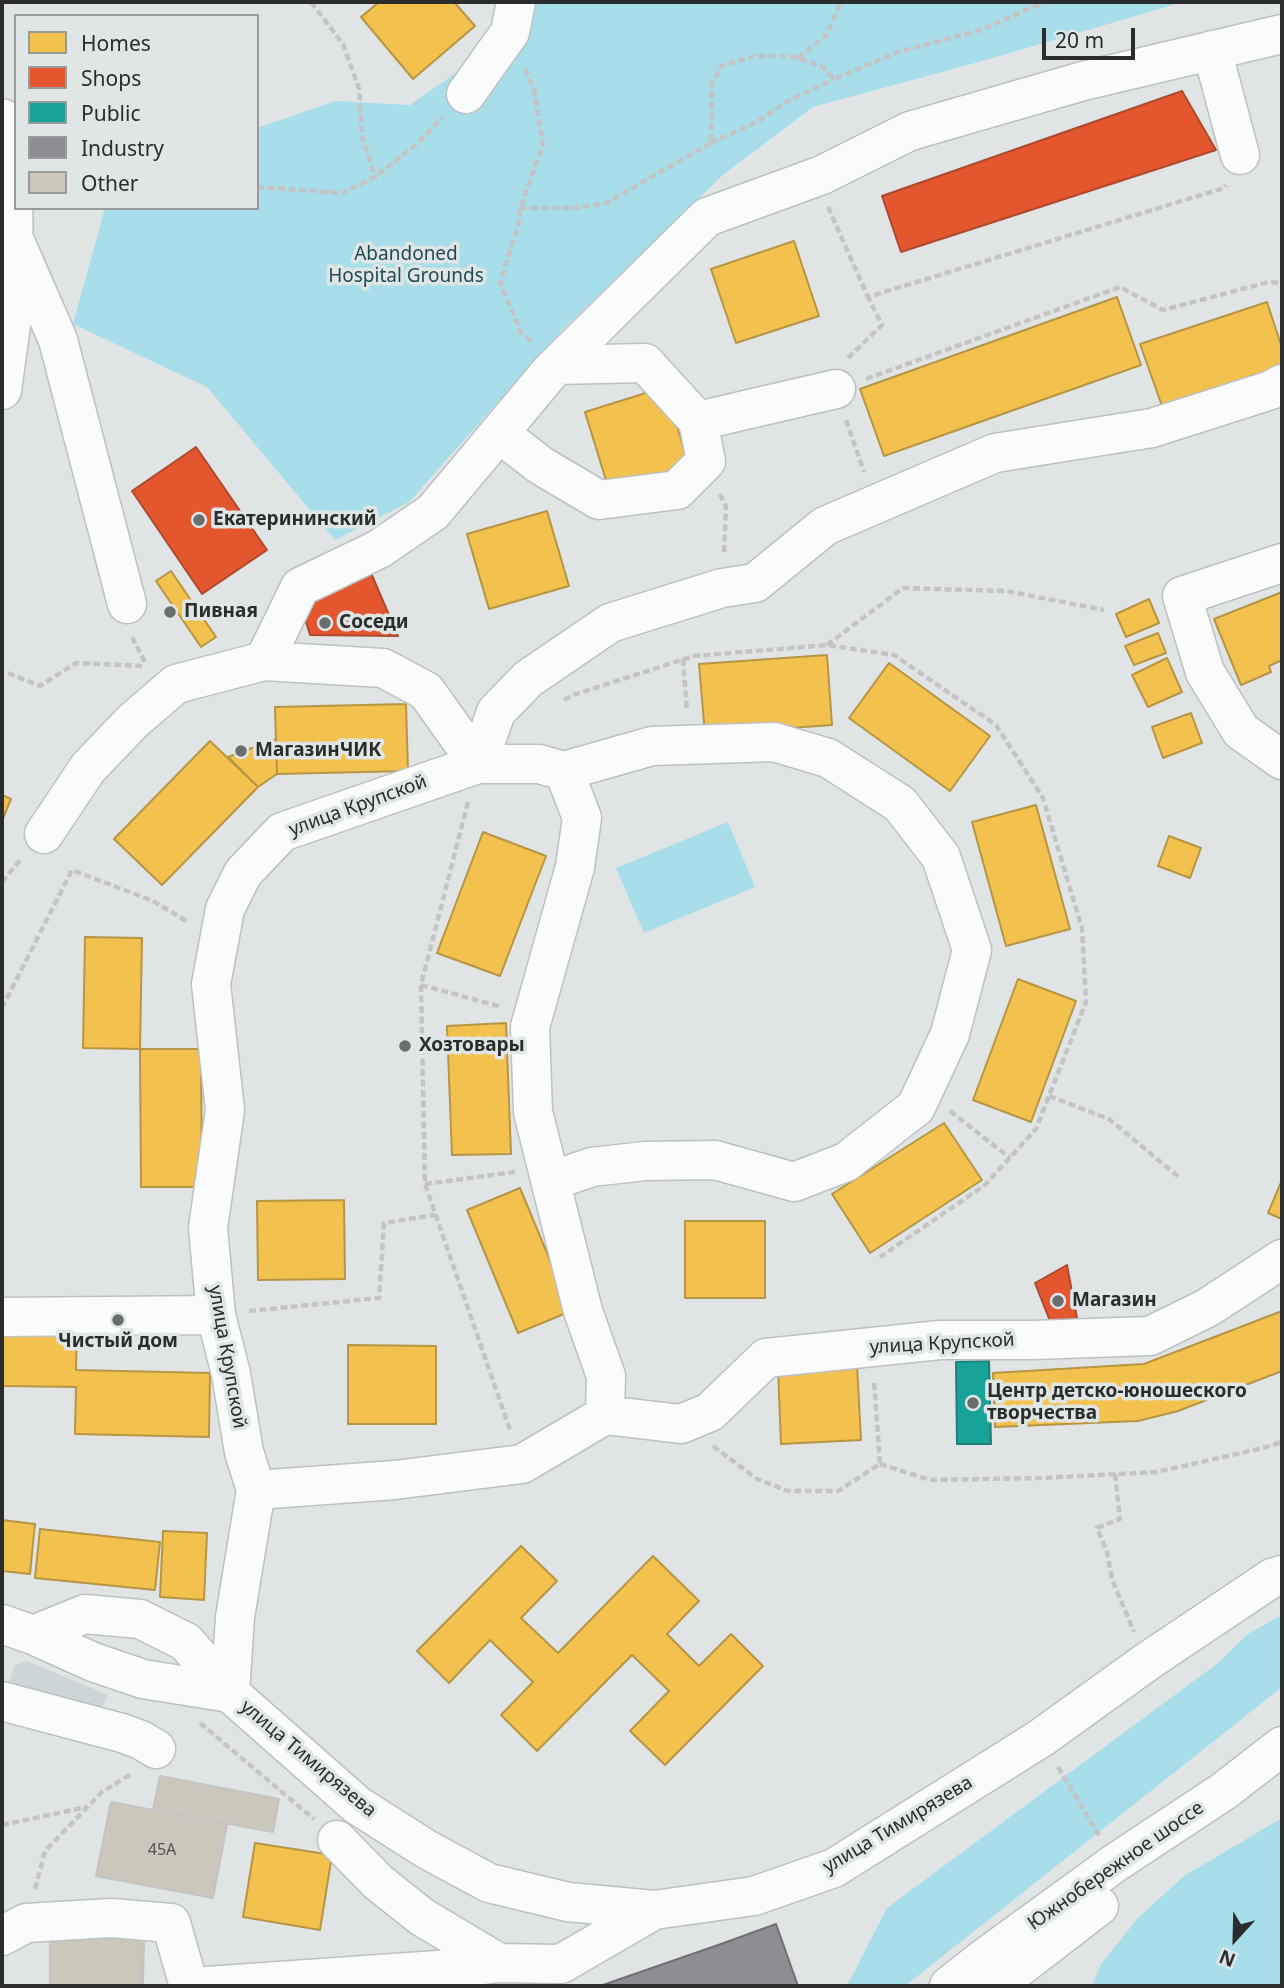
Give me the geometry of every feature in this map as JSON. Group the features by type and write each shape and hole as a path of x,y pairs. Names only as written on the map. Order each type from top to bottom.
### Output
{"main road":[{"path":"466,94 513,17"},
{"path":"264,661 300,587 379,550 433,512 558,365 707,217 815,178 910,131 1083,81 1282,34"},
{"path":"1212,50 1240,155"},
{"path":"2,390 14,304 13,178 3,131"},
{"path":"14,239 58,340 127,604"},
{"path":"499,433 540,465 598,500 677,490 706,461 698,421 645,363 558,365"},
{"path":"478,764 496,712 528,678 610,623 722,588 755,583 825,526 995,453 1152,428 1271,390 1282,384"},
{"path":"698,421 836,390"},
{"path":"1282,564 1182,596 1205,672 1241,731 1282,760"},
{"path":"44,834 88,768 133,721 176,684 264,661 383,668 426,691 478,764"},
{"path":"549,1174 645,1161 715,1160 794,1182 845,1162 916,1107 950,1034 972,950 941,857 900,804 828,758 774,742 652,746 564,771 582,818 575,867 530,1027 533,1112 583,1311 606,1376 606,1415"},
{"name":"улица Крупской","path":"256,1490 244,1452 231,1374 216,1315 208,1228 225,1110 211,984 225,909 243,873 282,832 478,764 539,764 564,771"},
{"name":"улица Крупской","path":"681,1424 710,1412 766,1358 940,1340 1150,1336 1207,1308 1282,1259"},
{"path":"2,1318 216,1315"},
{"path":"230,1693 235,1617 256,1490 395,1480 522,1464 606,1415 681,1424"},
{"name":"улица Тимирязева","path":"17,1630 85,1614 140,1619 186,1642 230,1693 357,1805 426,1849 489,1884 568,1902 654,1910 754,1896 834,1868 1041,1738 1149,1661 1272,1578 1282,1575"},
{"path":"186,1642 235,1617"},
{"name":"улица Тимирязева","path":"17,1630 93,1662 143,1679 230,1693"},
{"path":"2,1701 121,1733 156,1749"},
{"name":"Южнобережное шоссе","path":"949,1986 1115,1863 1224,1791 1282,1746"},
{"name":"Южнобережное шоссе","path":"996,1986 1166,1854 1282,1769"},
{"path":"337,1840 378,1882 422,1917 499,1963"},
{"path":"207,1986 452,1969 499,1963 561,1965 654,1910"},
{"path":"2,1936 26,1923 111,1918 171,1923 189,1986"}],"path":[{"path":"311,2 344,44 359,89 362,136 375,177"},
{"path":"798,58 826,36 841,2"},
{"path":"520,208 576,208 606,202 711,143 757,122 786,102 834,79 898,52 981,30 1044,2"},
{"path":"513,17 534,89 543,145 520,208 518,227 500,282 521,332 558,365"},
{"path":"711,143 712,84 721,66 755,56 798,58 821,66 834,79"},
{"path":"259,187 342,193 375,177 417,144 466,94"},
{"path":"868,297 1224,188 1240,155"},
{"path":"815,178 882,325 837,368 836,390 875,504"},
{"path":"836,390 1120,287 1163,310 1269,282 1282,284"},
{"path":"706,461 726,507 722,588"},
{"path":"827,645 903,588 1006,591 1104,610"},
{"path":"683,659 689,745"},
{"path":"8,673 40,686 76,663 147,666"},
{"path":"478,764 421,985 425,1184 522,1464"},
{"path":"2,1008 72,870 153,901"},
{"path":"421,985 533,1016"},
{"path":"923,1091 1010,1158"},
{"path":"1049,1096 1109,1119 1180,1178"},
{"path":"425,1184 549,1174"},
{"path":"216,1315 379,1298 384,1223 435,1215"},
{"path":"871,1347 880,1464"},
{"path":"681,1424 757,1479 789,1491 838,1491 880,1464"},
{"path":"880,1464 930,1480 1157,1472 1282,1442"},
{"path":"1115,1474 1120,1519 1097,1528 1107,1552 1112,1579 1122,1606 1149,1661"},
{"path":"187,1687 195,1720 337,1840"},
{"path":"1041,1738 1115,1863"},
{"path":"45,1851 102,1792 127,1778 156,1749"},
{"path":"2,1825 88,1807"}],"shaded area":[{"path":"27,1661 108,1695 99,1714 50,1709 9,1681 15,1665"}],"green space":[{"name":"Abandoned Hospital Grounds","path":"506,2 1183,2 813,107 724,174 562,330 409,502 335,540 207,387 73,324 104,210 259,210 259,127 335,101 410,105 490,49"},
{"path":"728,822 755,887 644,933 616,868"},
{"path":"1282,1615 1282,1687 905,1986 847,1986 887,1908 1218,1663 1248,1634"},
{"path":"1282,1818 1282,1986 1092,1986 1101,1964 1138,1918 1184,1876"}],"building: Homes":[{"path":"379,2 454,2 475,26 413,79 361,17"},
{"path":"794,241 819,316 736,343 711,269"},
{"path":"1117,297 1141,365 884,456 860,389"},
{"path":"1267,302 1282,348 1282,366 1162,406 1140,344"},
{"path":"665,387 689,465 609,490 585,412"},
{"path":"547,511 569,586 489,609 467,534"},
{"path":"171,571 216,637 201,647 156,581"},
{"path":"1282,592 1282,660 1269,666 1271,672 1241,685 1214,619"},
{"path":"1149,599 1159,623 1126,637 1116,614"},
{"path":"1158,633 1166,653 1134,665 1125,646"},
{"path":"827,655 832,725 705,734 699,664"},
{"path":"1167,658 1182,692 1148,707 1132,675"},
{"path":"889,663 990,736 950,791 849,718"},
{"path":"406,704 408,771 277,774 275,707"},
{"path":"1191,713 1202,743 1163,758 1152,727"},
{"path":"276,739 277,774 258,787 228,757"},
{"path":"210,741 258,787 162,885 114,839"},
{"path":"2,795 11,799 2,821"},
{"path":"1036,805 1070,929 1006,946 972,822"},
{"path":"483,832 546,856 500,976 437,953"},
{"path":"1169,836 1201,848 1190,878 1158,866"},
{"path":"85,937 142,938 140,1049 83,1048"},
{"path":"1018,979 1076,1001 1031,1122 973,1100"},
{"path":"506,1023 511,1154 452,1155 447,1026"},
{"path":"140,1049 201,1049 202,1187 141,1187"},
{"path":"944,1123 982,1180 870,1253 832,1194"},
{"path":"1282,1180 1282,1219 1268,1213"},
{"path":"520,1188 571,1311 518,1333 467,1210"},
{"path":"344,1200 345,1279 258,1280 257,1201"},
{"path":"685,1221 765,1221 765,1298 685,1298"},
{"path":"1282,1311 1282,1371 1178,1411 1138,1421 995,1427 993,1373 1144,1364"},
{"path":"2,1322 77,1323 76,1370 210,1373 209,1437 75,1434 76,1387 2,1386"},
{"path":"348,1345 436,1346 436,1424 348,1424"},
{"path":"857,1364 861,1440 781,1444 778,1367"},
{"path":"2,1520 35,1524 30,1574 2,1571"},
{"path":"40,1529 160,1542 155,1590 35,1578"},
{"path":"163,1531 207,1533 204,1600 160,1597"},
{"path":"521,1546 557,1581 521,1618 558,1653 653,1556 699,1601 667,1634 699,1666 731,1634 763,1666 665,1765 630,1731 669,1691 632,1655 537,1751 501,1715 533,1682 490,1640 449,1683 417,1651"},
{"path":"255,1843 332,1855 320,1930 243,1917"}],"building: Shops":[{"path":"1182,91 1216,150 901,252 882,196"},
{"name":"Екатерининский","path":"196,447 267,550 202,594 132,491"},
{"path":"371,573 398,636 310,635 300,602"},
{"name":"Магазин","path":"1067,1265 1077,1318 1050,1321 1035,1283"}],"building: Public":[{"name":"Центр детско-юношеского творчества","path":"989,1361 991,1444 957,1444 956,1362"}],"building: Industry":[{"path":"776,1924 798,1986 600,1986 721,1944"}],"building: Other":[{"path":"160,1776 279,1799 273,1832 153,1810"},
{"path":"111,1802 227,1824 213,1898 96,1876"},
{"path":"50,1937 144,1938 143,1986 50,1986"}],"place":[{"name":"Екатерининский","path":"199,520"},
{"name":"Пивная","path":"170,612"},
{"name":"Соседи","path":"325,623"},
{"name":"МагазинЧИК","path":"241,751"},
{"name":"Хозтовары","path":"405,1046"},
{"name":"Магазин","path":"1058,1301"},
{"name":"Чистый дом","path":"118,1320"},
{"name":"Центр детско-юношеского творчества","path":"973,1403"}]}
